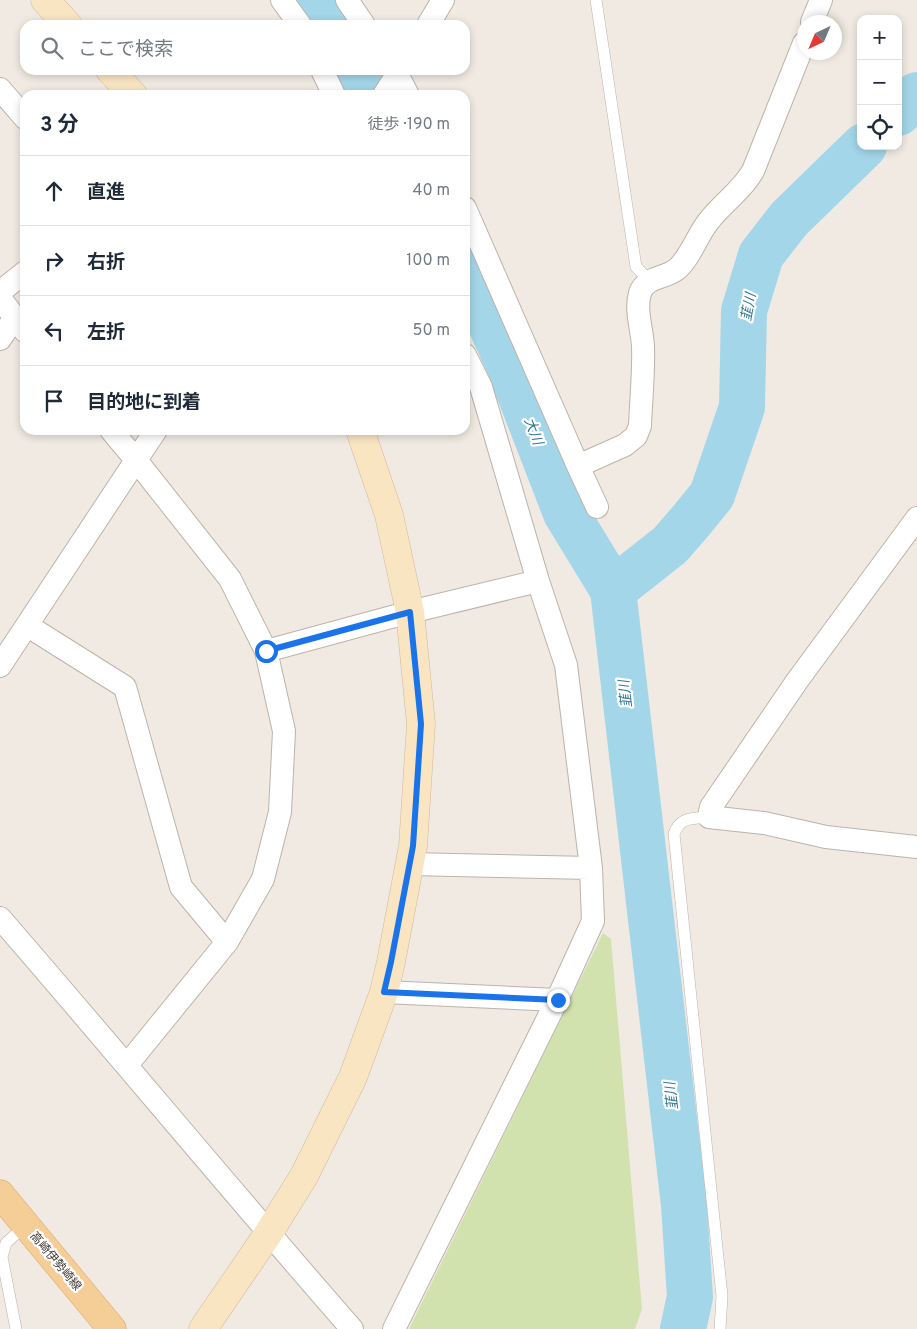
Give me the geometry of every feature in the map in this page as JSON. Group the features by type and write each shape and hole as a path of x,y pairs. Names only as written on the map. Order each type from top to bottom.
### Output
{"main road":[{"name":"高崎伊勢崎線","path":"0,1194 112,1329"}],"street":[{"path":"45,0 63,20"},
{"path":"282,0 296,20"},
{"path":"347,0 361,20"},
{"path":"431,20 443,0"},
{"path":"815,15 821,0"},
{"path":"578,466 625,445 636,436 640,426 643,346 638,304 641,291 648,280 676,270 686,259 697,236 710,219 745,184 753,171 797,60"},
{"path":"115,75 128,90"},
{"path":"324,75 332,90"},
{"path":"0,89 20,112"},
{"path":"470,219 597,507"},
{"path":"0,292 20,276"},
{"path":"0,298 20,325 0,339"},
{"path":"394,1329 558,1000 593,920 591,868 566,665 538,581 481,386 470,365"},
{"path":"115,435 230,579 266,651 284,731 280,812 263,879 227,942 127,1065"},
{"path":"0,666 153,435"},
{"path":"203,1329 268,1234 304,1176 353,1077 384,992 410,864 413,846 421,724 410,612 389,515 362,435"},
{"path":"917,518 797,681 711,807 709,817 764,823 826,837 917,847"},
{"path":"266,651 410,612 538,581"},
{"path":"28,626 125,687 181,887 227,942"},
{"path":"410,864 591,868"},
{"path":"0,918 127,1065 268,1234 352,1329"},
{"path":"384,992 558,1000"}],"lane":[{"path":"596,0 636,267 648,280"},
{"path":"709,817 683,820 676,826 674,834 722,1296 720,1329"},
{"path":"16,1329 2,1257 6,1243 26,1225"}],"green space":[{"path":"603,933 611,939 642,1309 635,1329 409,1329"}],"waterway":[{"name":"大川","path":"308,0 322,20"},
{"name":"大川","path":"361,75 371,90"},
{"name":"韮川","path":"902,109 917,95"},
{"name":"韮川","path":"613,590 670,545 712,495 742,407 744,311 761,255 789,219 860,150"},
{"name":"韮川","path":"470,278 508,363 566,513 613,590 684,1205 690,1297 683,1329"}],"route":[{"path":"266,651 410,612 421,724 413,846 384,992 558,1000"}]}
